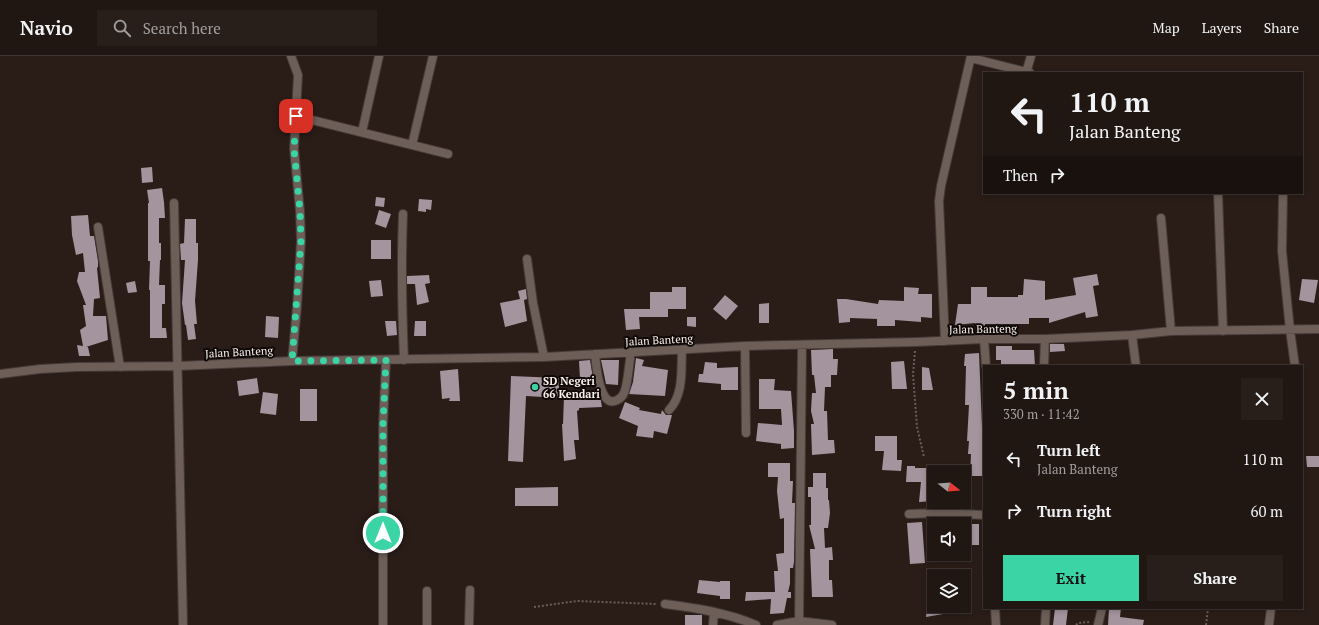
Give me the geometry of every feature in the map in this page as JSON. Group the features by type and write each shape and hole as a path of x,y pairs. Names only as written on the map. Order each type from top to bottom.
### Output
{"street":[{"path":"291,56 298,75 294,149 300,211 301,241 292,361"},
{"path":"362,132 379,56"},
{"path":"412,145 433,56"},
{"path":"1028,72 1031,56"},
{"path":"945,341 939,201 944,172 971,57 1024,72"},
{"path":"296,116 448,154"},
{"path":"1218,194 1223,331"},
{"path":"1283,194 1282,251 1295,365"},
{"path":"174,202 183,625"},
{"path":"403,214 401,269 404,360"},
{"path":"1161,218 1171,331"},
{"path":"98,227 120,367"},
{"path":"527,259 533,303 544,357"},
{"name":"Jalan Banteng","path":"0,374 47,369 178,366 292,361 544,357 745,346 916,342 984,338 1044,339 1132,335 1171,331 1319,329"},
{"path":"1132,335 1136,365"},
{"path":"984,338 986,365"},
{"path":"1044,339 1044,365"},
{"path":"799,623 802,345"},
{"path":"745,346 746,433"},
{"path":"669,410 675,403 679,394 682,350"},
{"path":"595,354 598,377 604,397 612,402 617,400 623,394 631,352"},
{"path":"383,625 383,425 386,360"},
{"path":"909,514 938,513 983,515"},
{"path":"469,625 470,590"},
{"path":"427,591 427,625"},
{"path":"666,604 700,608 737,617 756,625"},
{"path":"995,609 996,625"},
{"path":"1045,625 1046,609"},
{"path":"1098,623 1102,609"},
{"path":"1269,625 1271,609"},
{"path":"713,625 714,612"},
{"path":"777,625 799,623 832,625"}],"path":[{"path":"916,342 913,374 916,427 924,457"},
{"path":"534,607 577,601 666,604"},
{"path":"1206,625 1208,609"},
{"path":"1076,625 1078,623 1098,623"}],"building":[{"path":"152,167 153,182 142,183 141,168"},
{"path":"162,188 165,218 159,218 161,260 159,285 165,285 165,304 162,304 162,328 166,328 167,338 150,338 150,261 148,261 149,203 147,190"},
{"path":"376,197 385,198 384,207 375,206"},
{"path":"419,199 432,200 431,210 426,209 426,212 418,211"},
{"path":"379,210 391,214 386,228 375,224"},
{"path":"88,215 90,236 94,236 98,261 97,268 100,298 94,299 93,316 106,316 108,340 86,347 88,347 90,356 79,356 77,345 83,346 80,330 86,326 83,305 86,305 77,281 79,272 85,272 83,253 76,255 72,235 71,216"},
{"path":"185,219 196,219 196,243 198,243 195,301 197,324 194,324 196,339 188,340 182,303 185,260 181,260 180,244 184,243"},
{"path":"371,240 391,240 391,259 371,259"},
{"path":"1097,274 1099,285 1093,286 1098,316 1086,318 1085,312 1049,323 1049,318 1029,318 1029,324 985,324 985,327 975,327 975,323 955,325 958,304 971,304 971,287 987,287 987,297 1018,297 1018,295 1023,295 1024,279 1045,281 1045,300 1076,295 1073,278"},
{"path":"429,275 430,283 425,284 429,302 417,305 415,284 407,284 407,276"},
{"path":"1302,279 1318,280 1314,303 1299,300"},
{"path":"381,280 383,296 371,297 369,281"},
{"path":"135,281 137,292 128,293 126,283"},
{"path":"672,287 686,287 686,309 668,309 668,317 639,317 640,329 626,330 624,309 650,309 650,292 672,292"},
{"path":"904,287 919,288 918,294 932,294 932,318 921,317 921,322 895,320 895,326 877,326 877,319 850,318 850,322 839,323 837,299 878,304 879,300 904,301"},
{"path":"526,289 527,299 524,300 527,321 505,327 500,303 520,299 518,291"},
{"path":"725,295 738,306 726,320 713,309"},
{"path":"769,303 769,323 759,323 759,304"},
{"path":"266,316 279,317 278,338 265,337"},
{"path":"687,317 696,317 696,327 687,326"},
{"path":"385,321 396,321 397,335 387,336"},
{"path":"415,321 426,321 426,336 414,336"},
{"path":"1050,344 1064,344 1065,351 1050,352"},
{"path":"996,346 1012,346 1012,350 1034,350 1035,365 1001,365 1001,360 996,360"},
{"path":"833,349 833,359 838,359 837,375 831,375 831,387 825,387 824,411 827,411 828,440 834,440 835,453 812,455 811,424 814,424 811,411 812,393 816,393 814,375 812,375 811,350"},
{"path":"979,353 983,476 971,476 971,454 968,454 969,441 967,441 969,405 965,405 966,366 964,366 965,354"},
{"path":"636,358 644,360 642,366 668,370 665,396 629,394 633,382"},
{"path":"590,360 593,378 580,379 579,361"},
{"path":"601,360 619,360 618,385 606,384"},
{"path":"904,361 907,389 892,389 891,362"},
{"path":"705,362 717,363 717,368 738,367 738,390 721,390 721,384 698,382 699,374 703,374"},
{"path":"922,367 929,368 933,390 922,390"},
{"path":"458,369 460,401 449,401 450,398 442,399 440,371"},
{"path":"511,376 559,378 559,398 526,396 523,462 508,461"},
{"path":"257,378 259,393 239,396 237,381"},
{"path":"759,379 775,379 774,390 791,391 794,448 781,449 781,444 756,441 758,423 782,425 781,409 759,409"},
{"path":"300,389 317,389 317,421 300,421"},
{"path":"263,392 278,394 276,415 260,413"},
{"path":"598,394 602,407 579,408 577,411 579,440 574,440 576,459 564,461 562,424 564,396 585,398 585,395"},
{"path":"625,402 640,408 639,410 661,414 662,410 666,415 672,415 667,434 654,431 653,438 636,436 638,426 619,418"},
{"path":"875,436 897,436 897,460 902,460 901,471 882,470 884,451 875,451"},
{"path":"1306,456 1319,456 1319,467 1307,467"},
{"path":"768,463 790,463 790,481 793,481 792,503 795,503 794,562 793,568 790,568 790,584 788,592 791,592 791,598 787,598 784,613 770,614 771,599 745,601 746,592 775,592 774,571 778,571 776,554 784,553 784,518 780,519 777,491 778,477 768,477"},
{"path":"907,466 927,468 927,501 919,502 921,482 906,482"},
{"path":"813,473 826,473 826,488 828,488 830,513 828,528 824,528 825,548 832,547 833,560 829,560 829,580 832,580 833,597 812,597 810,549 815,549 809,525 811,525 811,497 808,497 808,487 813,487"},
{"path":"558,487 558,506 515,506 515,488"},
{"path":"972,490 972,503 971,503"},
{"path":"922,522 925,563 910,564 907,523"},
{"path":"971,524 979,524 979,545 971,545"},
{"path":"699,580 720,582 730,581 730,599 720,599 720,596 697,593"},
{"path":"927,606 927,613 943,613 943,614 926,617"},
{"path":"1055,609 1068,609 1066,625 1053,625"},
{"path":"1109,609 1121,609 1120,617 1144,620 1143,625 1108,625"},
{"path":"685,615 702,615 702,625 685,625"}],"place":[{"name":"SD Negeri 66 Kendari","path":"535,387"}],"route":[{"path":"296,116 294,149 300,211 301,241 292,361 386,360 383,425 383,533"}]}
